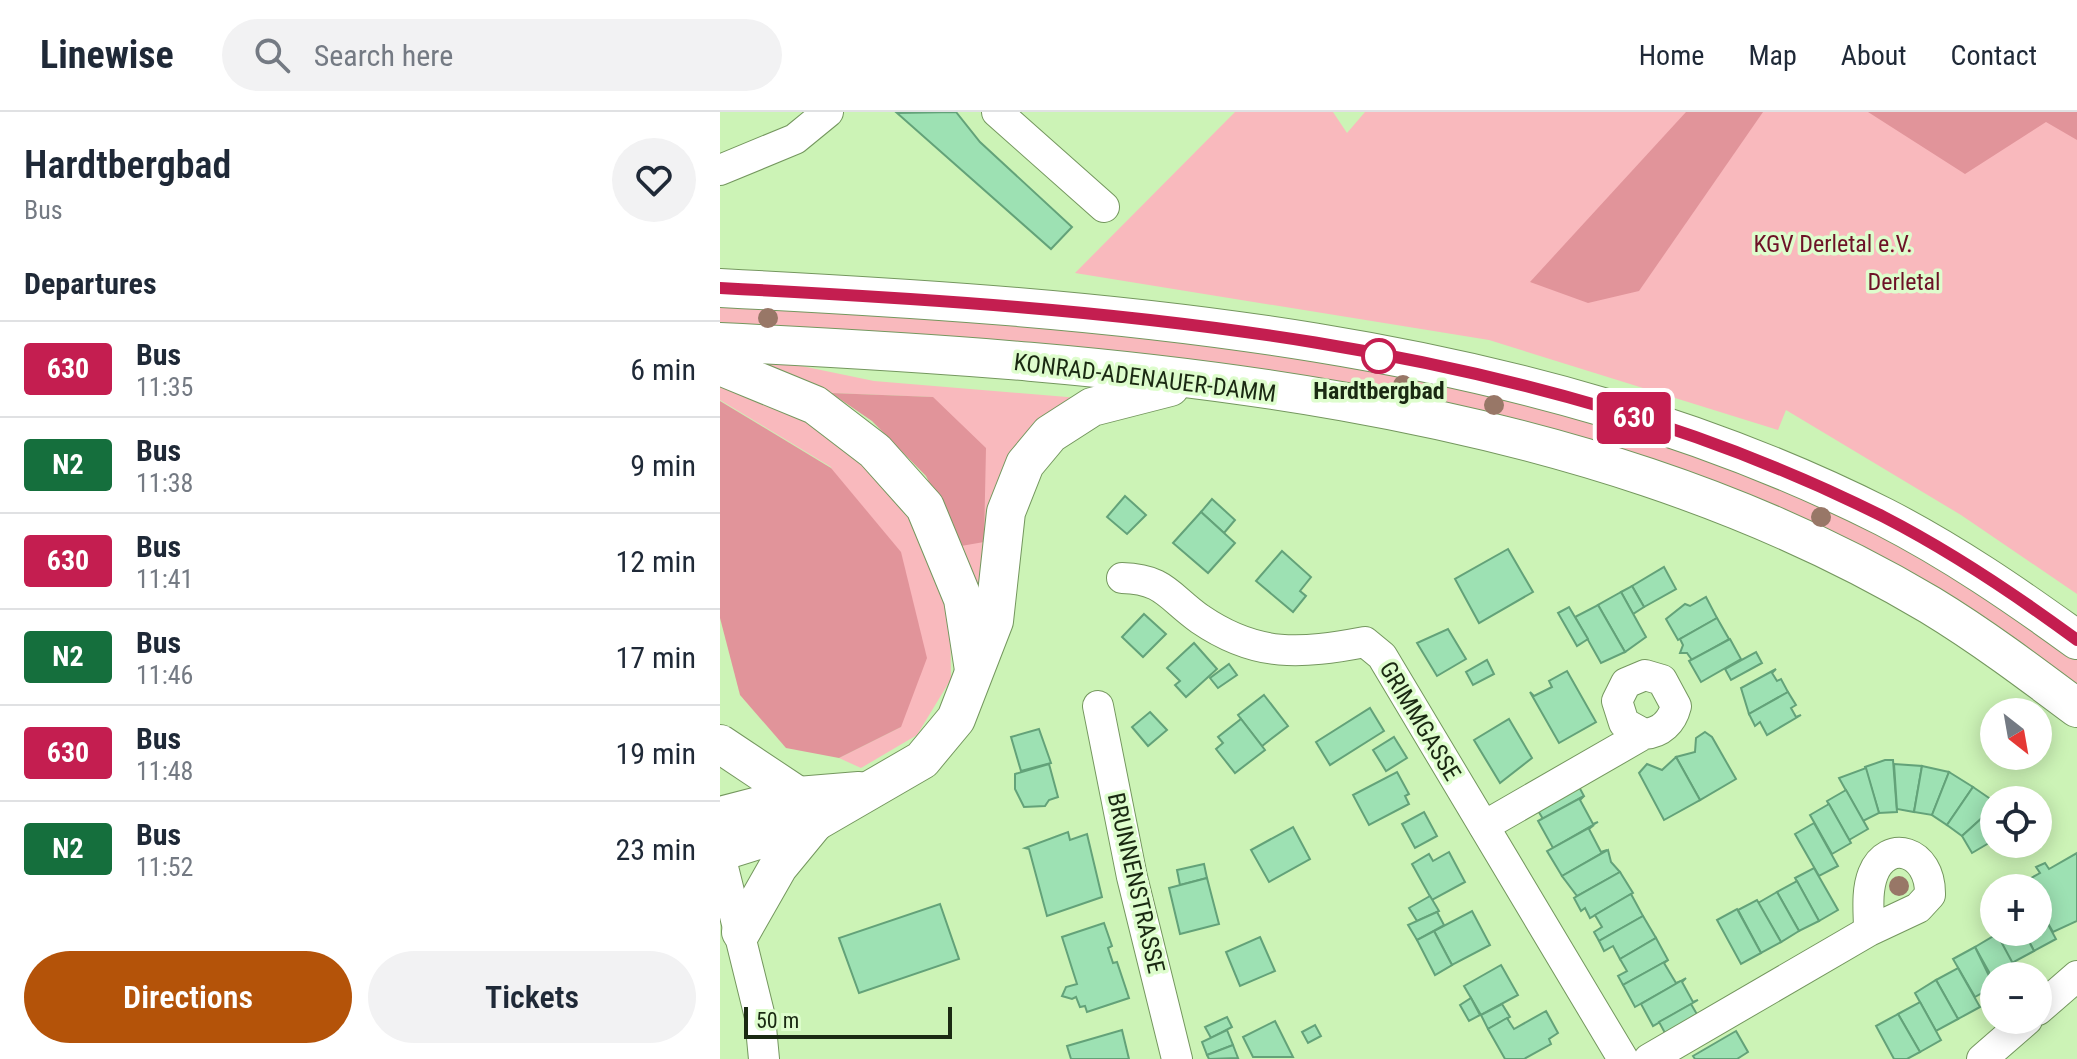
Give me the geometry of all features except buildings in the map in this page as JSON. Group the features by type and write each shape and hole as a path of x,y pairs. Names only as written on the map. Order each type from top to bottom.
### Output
{"main road":[{"path":"720,288 1043,309 1205,327 1453,368 1607,409 1750,458 1884,517 1988,578 2077,640"},
{"name":"KONRAD-ADENAUER-DAMM","path":"720,342 913,351 1204,381 1383,410 1522,441 1713,502 1843,559 1929,605 2077,708"},
{"path":"720,366 815,405 875,451 925,507 963,599 974,674"},
{"path":"720,854 807,809 865,790 922,760 956,719 994,621 1006,512 1025,464 1050,434 1092,407 1144,392 1204,381"},
{"path":"720,744 807,809"},
{"path":"720,816 807,809"},
{"path":"741,932 807,809"}],"street":[{"path":"720,170 795,139 828,112"},
{"path":"997,112 1104,207"},
{"path":"720,157 756,157"},
{"name":"GRIMMGASSE","path":"1122,578 1149,578 1210,625 1231,637 1267,650 1294,652 1365,642 1382,656 1623,1059"},
{"name":"BRUNNENSTRASSE","path":"1098,706 1132,877 1177,1059"},
{"path":"1484,826 1644,734"},
{"path":"720,854 760,1017 764,1059"},
{"path":"1649,1059 1869,931"},
{"path":"2052,998 2077,976"},
{"path":"1982,1059 2011,1034"}],"green space":[{"name":"Derletal","path":"1235,112 1333,112 1347,133 1365,112 2077,112 2077,594 1961,515 1786,410 1778,430 1489,340 1075,273"},
{"path":"720,305 1075,331 1253,352 1428,382 1600,425 1767,483 1926,560 2077,659 2077,685 1967,610 1858,549 1744,497 1620,450 720,328"},
{"path":"748,360 787,363 874,381 1079,398 1057,414 979,612 961,546 933,397 831,393 748,365"},
{"path":"720,383 808,415 863,457 918,522 950,607 951,679 917,735 861,768 839,758 901,727 831,467 720,400"}],"shaded area":[{"path":"1686,112 1763,112 1639,291 1588,303 1530,282"},
{"path":"1868,112 2077,112 2077,140 2046,122 1965,174"},
{"path":"831,393 933,397 986,448 984,542 961,546 926,476 872,421"},
{"path":"720,401 831,468 901,552 927,658 901,727 839,758 786,748 740,695 720,618"}],"bus line":[{"name":"630","path":"720,288 1013,306 1205,327 1453,368 1607,409 1750,458 1884,517 1988,578 2077,640"}],"place":[{"name":"Hardtbergbad","path":"1379,356"}],"park label":[{"name":"KGV Derletal e.V.","path":"1833,244"}]}
